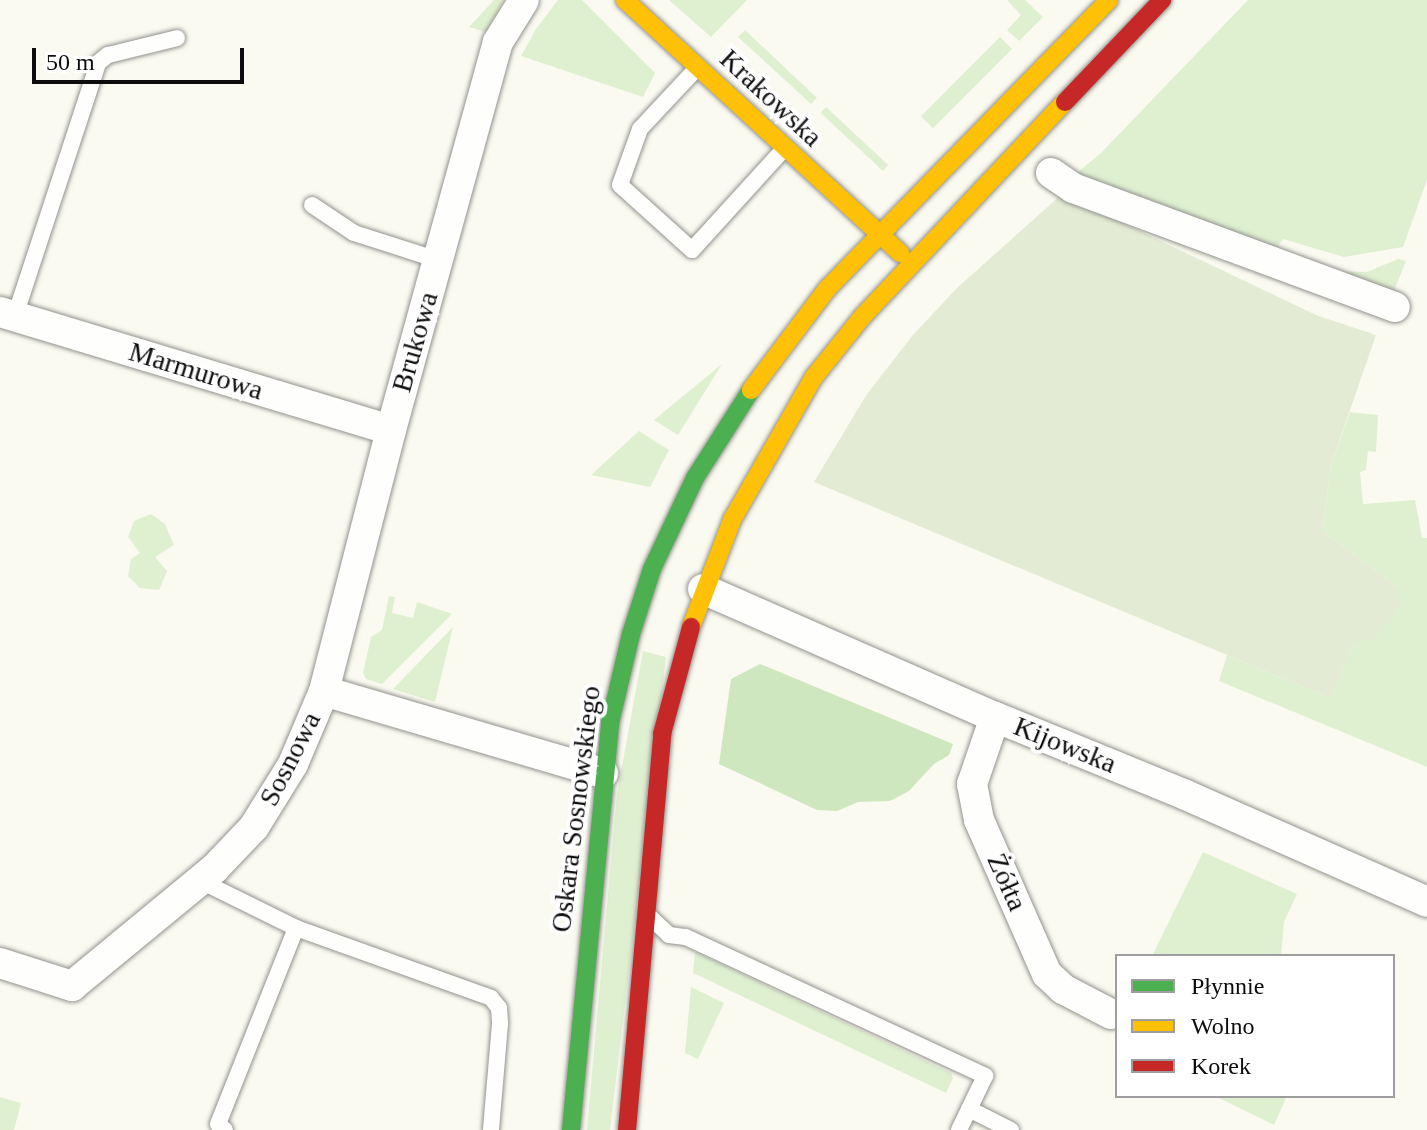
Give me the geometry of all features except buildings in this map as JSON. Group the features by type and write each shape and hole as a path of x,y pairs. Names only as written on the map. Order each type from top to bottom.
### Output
{"street":[{"name":"Brukowa","path":"324,691 391,430 498,42 524,0"},
{"name":"Krakowska","path":"625,0 913,264"},
{"name":"Oskara Sosnowskiego","path":"571,1130 603,773 620,676 695,478 756,382 828,288 1109,0"},
{"path":"627,1130 662,734 697,587 814,377 863,316 1162,0"},
{"path":"1051,173 1073,188 1395,307"},
{"name":"Marmurowa","path":"7,314 391,430"},
{"name":"Kijowska","path":"697,587 995,717 1186,795 1427,902"},
{"name":"Sosnowa","path":"0,963 72,986 201,881 254,827 293,764 324,691 603,773"},
{"name":"Żółta","path":"995,717 972,784 979,820 1047,974 1063,989 1111,1014"}],"lane":[{"path":"7,314 98,63 108,55 177,38"},
{"path":"697,68 640,129 620,185 692,250 784,149"},
{"path":"312,205 354,233 438,260"},
{"path":"201,881 296,928 491,998 499,1008 500,1024 491,1130"},
{"path":"647,914 669,935 686,937 985,1076 959,1130"},
{"path":"225,1130 218,1124 296,928"},
{"path":"969,1109 1011,1130"}],"green space":[{"path":"494,0 504,0 486,32 469,27"},
{"path":"558,0 582,0 655,73 643,97 521,56"},
{"path":"669,0 747,0 711,37"},
{"path":"1007,0 1025,0 1043,17 1019,41 1007,30 1021,15"},
{"path":"1248,0 1427,0 1427,180 1403,247 1344,257 1283,239 1274,251 1071,178 1101,153"},
{"path":"745,30 817,98 811,104 738,37"},
{"path":"1000,37 1012,49 933,128 921,116"},
{"path":"826,107 888,165 883,171 821,113"},
{"path":"1062,194 1316,315 1376,335 1331,465 1322,531 1396,586 1402,604 1375,639 1355,642 1330,698 814,482 867,394 913,335 957,288"},
{"path":"1398,259 1406,261 1392,296 1334,271 1367,272"},
{"path":"722,364 678,435 654,420"},
{"path":"1350,412 1378,415 1376,452 1368,451 1366,470 1360,472 1363,504 1415,500 1422,538 1427,538 1427,767 1219,681 1227,655 1330,698 1355,641 1396,586 1322,531 1331,465"},
{"path":"639,431 669,450 650,487 591,475"},
{"path":"151,514 165,524 174,545 155,557 167,571 159,590 140,588 128,576 131,559 140,553 128,537 134,521"},
{"path":"389,596 395,597 392,613 413,618 417,602 452,614 382,684 366,679 363,673 371,637 382,630"},
{"path":"453,627 435,702 393,689"},
{"path":"643,651 666,657 610,1130 587,1130 617,794"},
{"path":"760,664 953,744 949,755 934,764 909,791 890,801 858,802 837,811 817,810 719,764 731,679"},
{"path":"1203,852 1297,894 1284,922 1281,954 1153,954"},
{"path":"695,952 951,1073 953,1078 946,1093 693,973"},
{"path":"691,987 724,1003 698,1059 685,1053"},
{"path":"0,1097 21,1103 14,1130 0,1130"},
{"path":"1219,1098 1286,1098 1274,1125"}],"traffic: fast":[{"path":"571,1130 610,723 631,634 652,569 695,478 751,390"}],"traffic: slow":[{"path":"625,0 900,253"},
{"path":"751,390 828,288 1109,0"},
{"path":"691,627 732,520 814,377 863,316 1065,102"}],"traffic: jam":[{"path":"1065,102 1162,0"},
{"path":"627,1130 662,734 691,627"}]}
